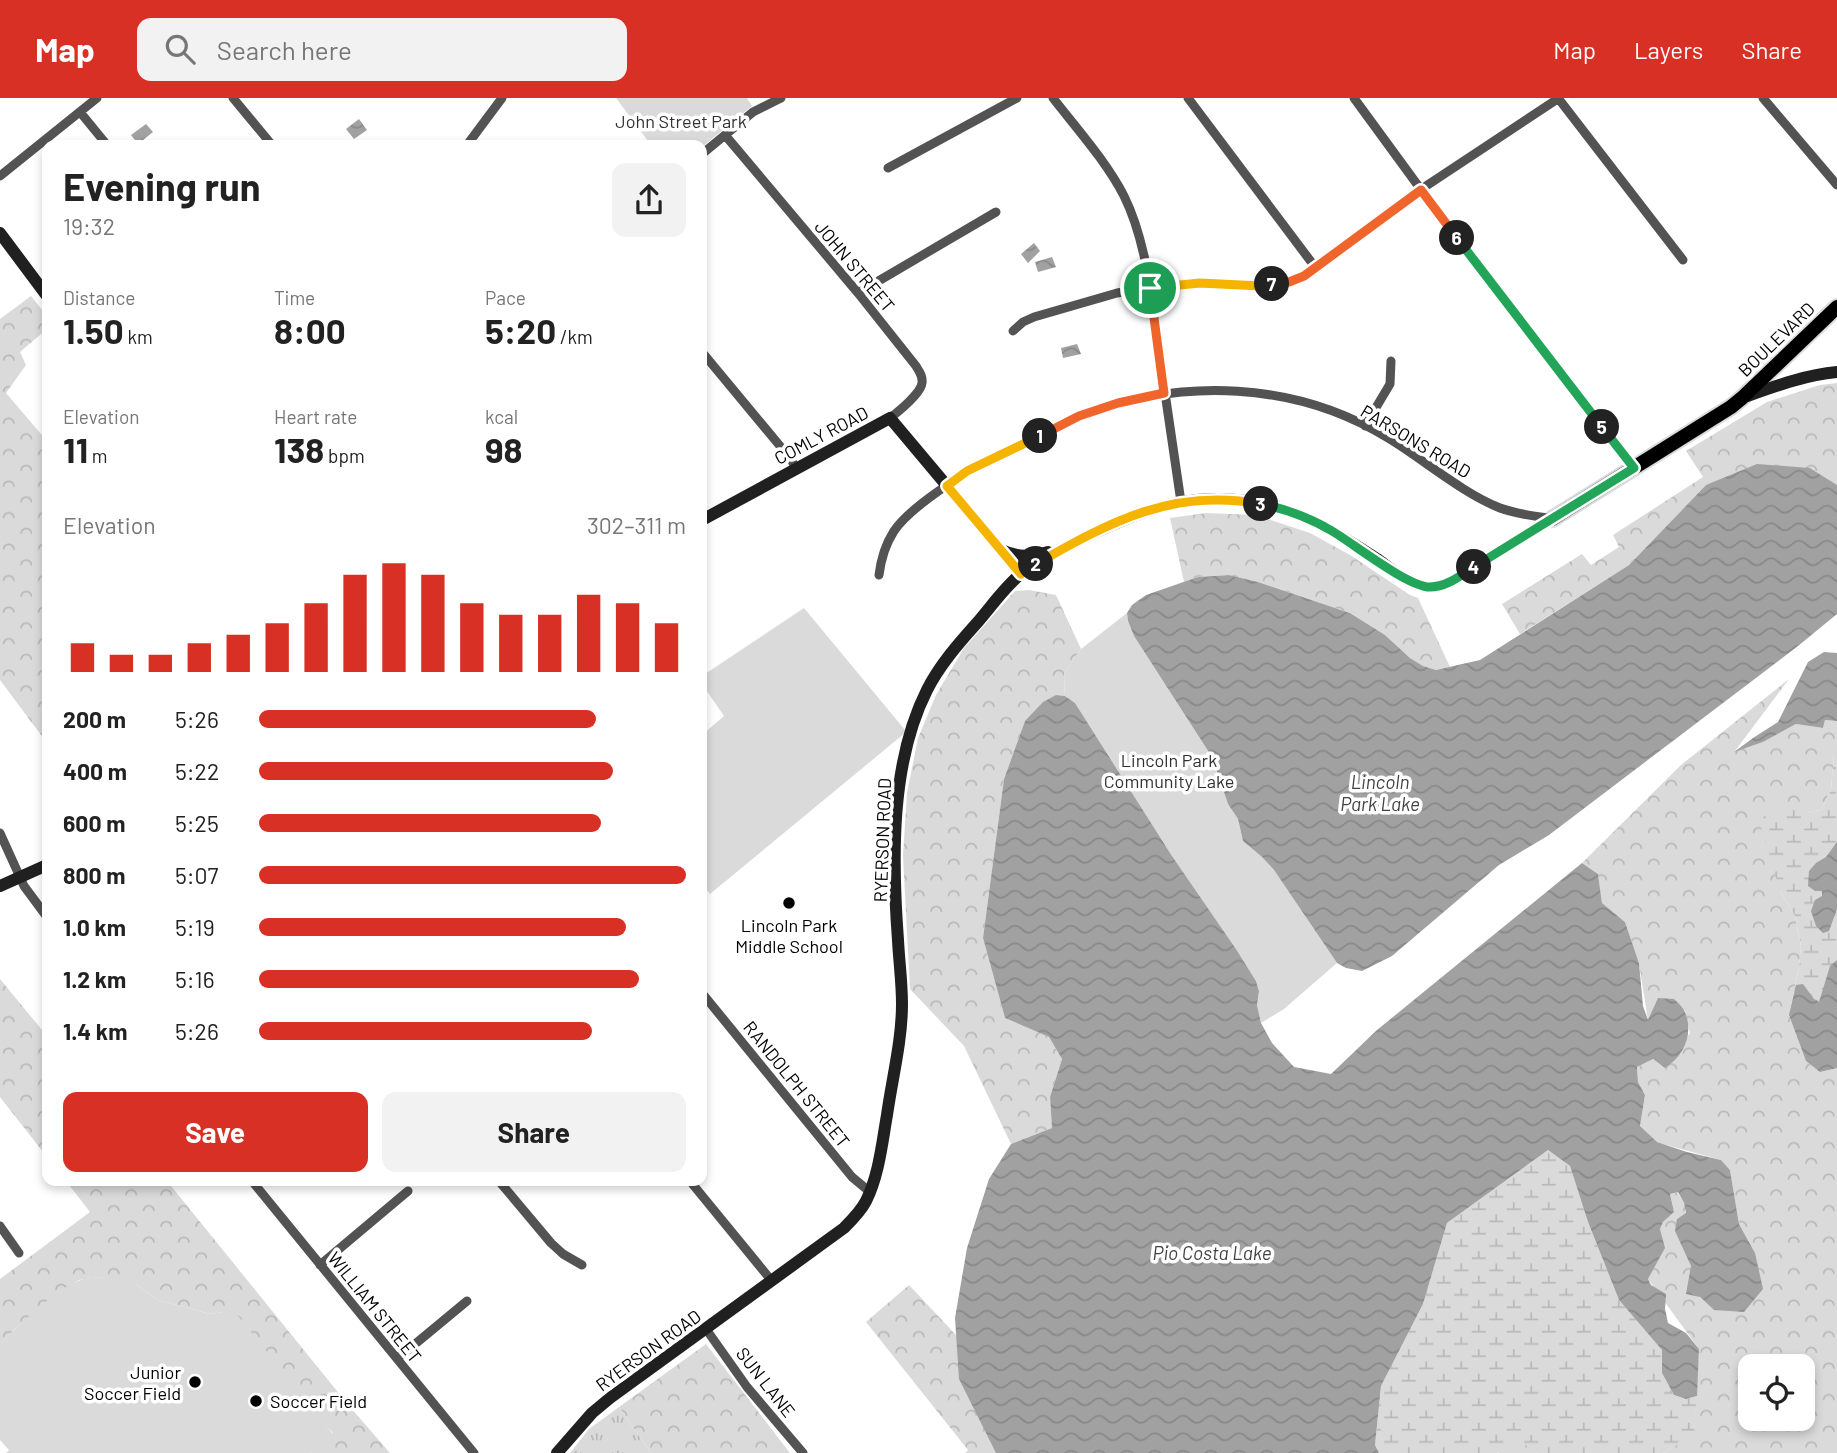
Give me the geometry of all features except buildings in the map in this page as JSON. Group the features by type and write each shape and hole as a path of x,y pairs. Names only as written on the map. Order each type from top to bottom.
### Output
{"main road":[{"name":"BOULEVARD","path":"1552,519 1742,398 1837,307"}],"street":[{"path":"45,140 97,98"},
{"path":"233,98 268,140"},
{"path":"471,140 502,98"},
{"path":"707,150 753,113 781,98"},
{"path":"888,168 1017,98"},
{"path":"1053,98 1123,195 1141,240 1181,502"},
{"path":"1188,98 1315,267"},
{"path":"1354,98 1634,468"},
{"path":"1013,331 1034,317 1117,293 1200,283 1261,286 1289,282 1304,276 1421,190 1558,98 1683,260"},
{"path":"1763,98 1837,185"},
{"path":"80,112 103,140"},
{"name":"JOHN STREET","path":"725,135 858,293 922,376 920,390 890,418"},
{"path":"0,176 42,142"},
{"path":"858,293 996,212"},
{"path":"0,233 42,289"},
{"path":"707,358 796,468"},
{"path":"1365,426 1390,384 1391,361"},
{"path":"1742,398 1781,384 1837,372"},
{"name":"PARSONS ROAD","path":"879,575 881,557 894,531 903,520 967,471 1079,416 1118,403 1164,393 1215,390 1264,394 1317,406 1387,437 1471,492 1501,508 1552,519"},
{"name":"COMLY ROAD","path":"707,517 890,418 1021,574"},
{"name":"RYERSON ROAD","path":"557,1453 592,1413 844,1228 860,1210 870,1192 882,1146 901,1029 902,985 898,940 896,840 900,784 910,736 918,710 934,678 965,636 1021,574 1081,539 1136,514 1181,502 1221,499 1243,501 1291,512 1331,530 1405,578 1430,587 1451,581 1552,519"},
{"path":"1000,549 1015,556 1029,556 1046,553 1081,539"},
{"path":"0,833 19,877 42,910"},
{"path":"0,886 42,866"},
{"name":"RANDOLPH STREET","path":"707,999 852,1177 870,1192"},
{"name":"WILLIAM STREET","path":"256,1186 474,1453"},
{"path":"503,1186 551,1243 582,1265"},
{"path":"695,1186 771,1280"},
{"path":"320,1265 408,1191"},
{"path":"0,1226 19,1253"},
{"path":"397,1359 467,1301"},
{"name":"SUN LANE","path":"706,1329 747,1387 803,1453"}],"green space":[{"name":"John Street Park","path":"616,98 747,98 752,106 707,143 707,140 647,140"},
{"path":"31,296 42,310 42,333 20,352 26,365 6,393 42,435 42,736 0,680 0,319"},
{"path":"1837,383 1837,485 1810,468 1706,485 1629,565 1520,634 1502,604 1582,554 1591,565 1619,547 1613,535 1703,477 1686,451 1767,402 1820,385"},
{"path":"1206,513 1256,515 1310,533 1350,555 1418,598 1450,667 1436,670 1423,666 1385,635 1350,613 1258,582 1229,575 1198,577 1184,582 1170,518"},
{"path":"1029,590 1056,595 1081,649 1064,674 1065,696 1056,695 1025,721 1004,779 983,938 1005,1018 1049,1037 1062,1059 1050,1097 1052,1128 1011,1144 964,1046 910,989 903,856 907,793 918,738 936,695 964,648 1015,591"},
{"path":"804,608 905,730 905,733 710,894 707,890 707,731 724,716 707,691 707,673"},
{"name":"Lincoln Park Community Lake","path":"1127,613 1134,636 1212,757 1228,804 1238,819 1243,841 1274,870 1337,963 1284,1009 1261,1023 1256,981 1172,856 1075,703 1065,696 1064,674 1081,649"},
{"path":"1789,679 1735,751 1763,742 1796,724 1823,728 1825,720 1837,721 1837,754 1834,754 1831,790 1821,810 1806,812 1780,891 1795,916 1801,946 1789,1015 1806,1061 1820,1072 1837,1068 1837,1453 1663,1453 1694,1434 1699,1349 1648,1279 1664,1248 1660,1229 1663,1222 1674,1212 1670,1194 1677,1192 1684,1203 1686,1214 1677,1219 1700,1297 1714,1310 1755,1253 1739,1224 1730,1170 1721,1160 1656,1142 1640,1126 1645,1095 1638,1082 1637,1067 1653,1059 1665,1068 1690,1033 1685,1010 1648,1021 1639,963 1625,922 1602,903 1598,874 1582,863 1681,765"},
{"path":"1834,754 1837,754 1837,1068 1820,1072 1806,1061 1789,1015 1801,946 1795,916 1780,891 1760,823 1769,808 1794,806 1806,812 1821,810 1831,790"},
{"path":"0,979 42,1030 42,1151 0,1097"},
{"path":"1548,1150 1570,1166 1588,1222 1619,1300 1663,1351 1662,1373 1674,1395 1686,1399 1697,1396 1694,1435 1663,1453 1538,1453 1523,1443 1497,1453 1379,1453 1375,1445 1381,1386 1423,1304 1447,1223"},
{"path":"70,1186 171,1186 390,1453 310,1453 333,1433 223,1312 210,1314 158,1300 137,1285 100,1277 79,1280 62,1290 0,1345 0,1279 90,1212"},
{"path":"100,1277 121,1279 137,1285 158,1300 210,1314 223,1312 231,1307 333,1434 310,1453 6,1453 9,1450 0,1440 0,1345 26,1319 69,1285"},
{"path":"909,1285 956,1335 1031,1453 965,1453 968,1450 866,1322"},
{"path":"706,1344 790,1453 651,1453 619,1407"},
{"path":"619,1407 651,1453 570,1453 589,1429"},
{"path":"1523,1442 1538,1453 1497,1453"}],"water":[{"path":"359,119 367,130 354,139 346,129"},
{"path":"146,124 153,132 143,140 135,140 131,135"},
{"path":"1034,243 1040,251 1028,263 1021,254"},
{"path":"1052,257 1056,267 1038,272 1035,262"},
{"path":"1077,344 1081,354 1063,358 1061,348"},
{"name":"Lincoln Park Lake","path":"1757,464 1810,468 1837,485 1837,614 1549,835 1499,865 1392,956 1362,971 1337,963 1274,870 1243,841 1238,819 1228,804 1212,757 1134,636 1127,613 1132,605 1146,595 1198,577 1229,575 1350,613 1385,635 1410,658 1436,670 1480,660 1629,565 1706,485"},
{"path":"1824,652 1837,653 1837,721 1825,720 1823,728 1796,724 1763,742 1734,752 1778,722 1808,662"},
{"name":"Pio Costa Lake","path":"1056,695 1065,696 1075,703 1172,856 1236,949 1256,981 1261,1023 1272,1043 1294,1067 1331,1074 1377,1030 1582,863 1598,874 1602,903 1625,922 1639,963 1643,1006 1648,1020 1658,998 1674,999 1684,1010 1688,1020 1686,1044 1672,1063 1665,1068 1653,1059 1637,1067 1638,1082 1645,1095 1640,1126 1657,1142 1721,1160 1730,1170 1739,1224 1755,1253 1763,1289 1744,1312 1714,1310 1700,1297 1686,1294 1691,1266 1675,1231 1677,1219 1686,1213 1678,1192 1670,1194 1674,1212 1663,1222 1660,1229 1665,1248 1648,1279 1651,1285 1666,1294 1668,1323 1686,1333 1699,1349 1697,1396 1686,1399 1674,1395 1662,1373 1662,1350 1619,1300 1588,1222 1570,1166 1548,1150 1447,1223 1423,1304 1381,1386 1375,1445 1379,1453 996,1453 959,1379 955,1318 967,1248 989,1179 1011,1144 1052,1128 1050,1097 1062,1059 1049,1037 1005,1018 983,938 1004,779 1025,721 1043,702"},
{"path":"1837,842 1837,909 1829,931 1823,933 1816,926 1811,911 1815,900 1822,896 1822,891 1815,891 1808,886 1809,871 1826,857"},
{"path":"1837,960 1837,1068 1820,1072 1806,1061 1789,1015 1796,985 1803,984 1819,1002 1830,966"}],"place":[{"name":"Lincoln Park Middle School","path":"789,903"},
{"name":"Junior Soccer Field","path":"195,1382"},
{"name":"Soccer Field","path":"256,1401"}],"route":[{"path":"1421,190 1634,468 1451,581 1436,586 1419,585 1405,578 1311,520 1270,506 1221,499 1178,502 1136,514 1060,550 1021,574 947,486 967,471 1079,416 1118,403 1164,393 1150,288 1200,283 1261,286 1289,282 1304,276 1421,190"}]}
